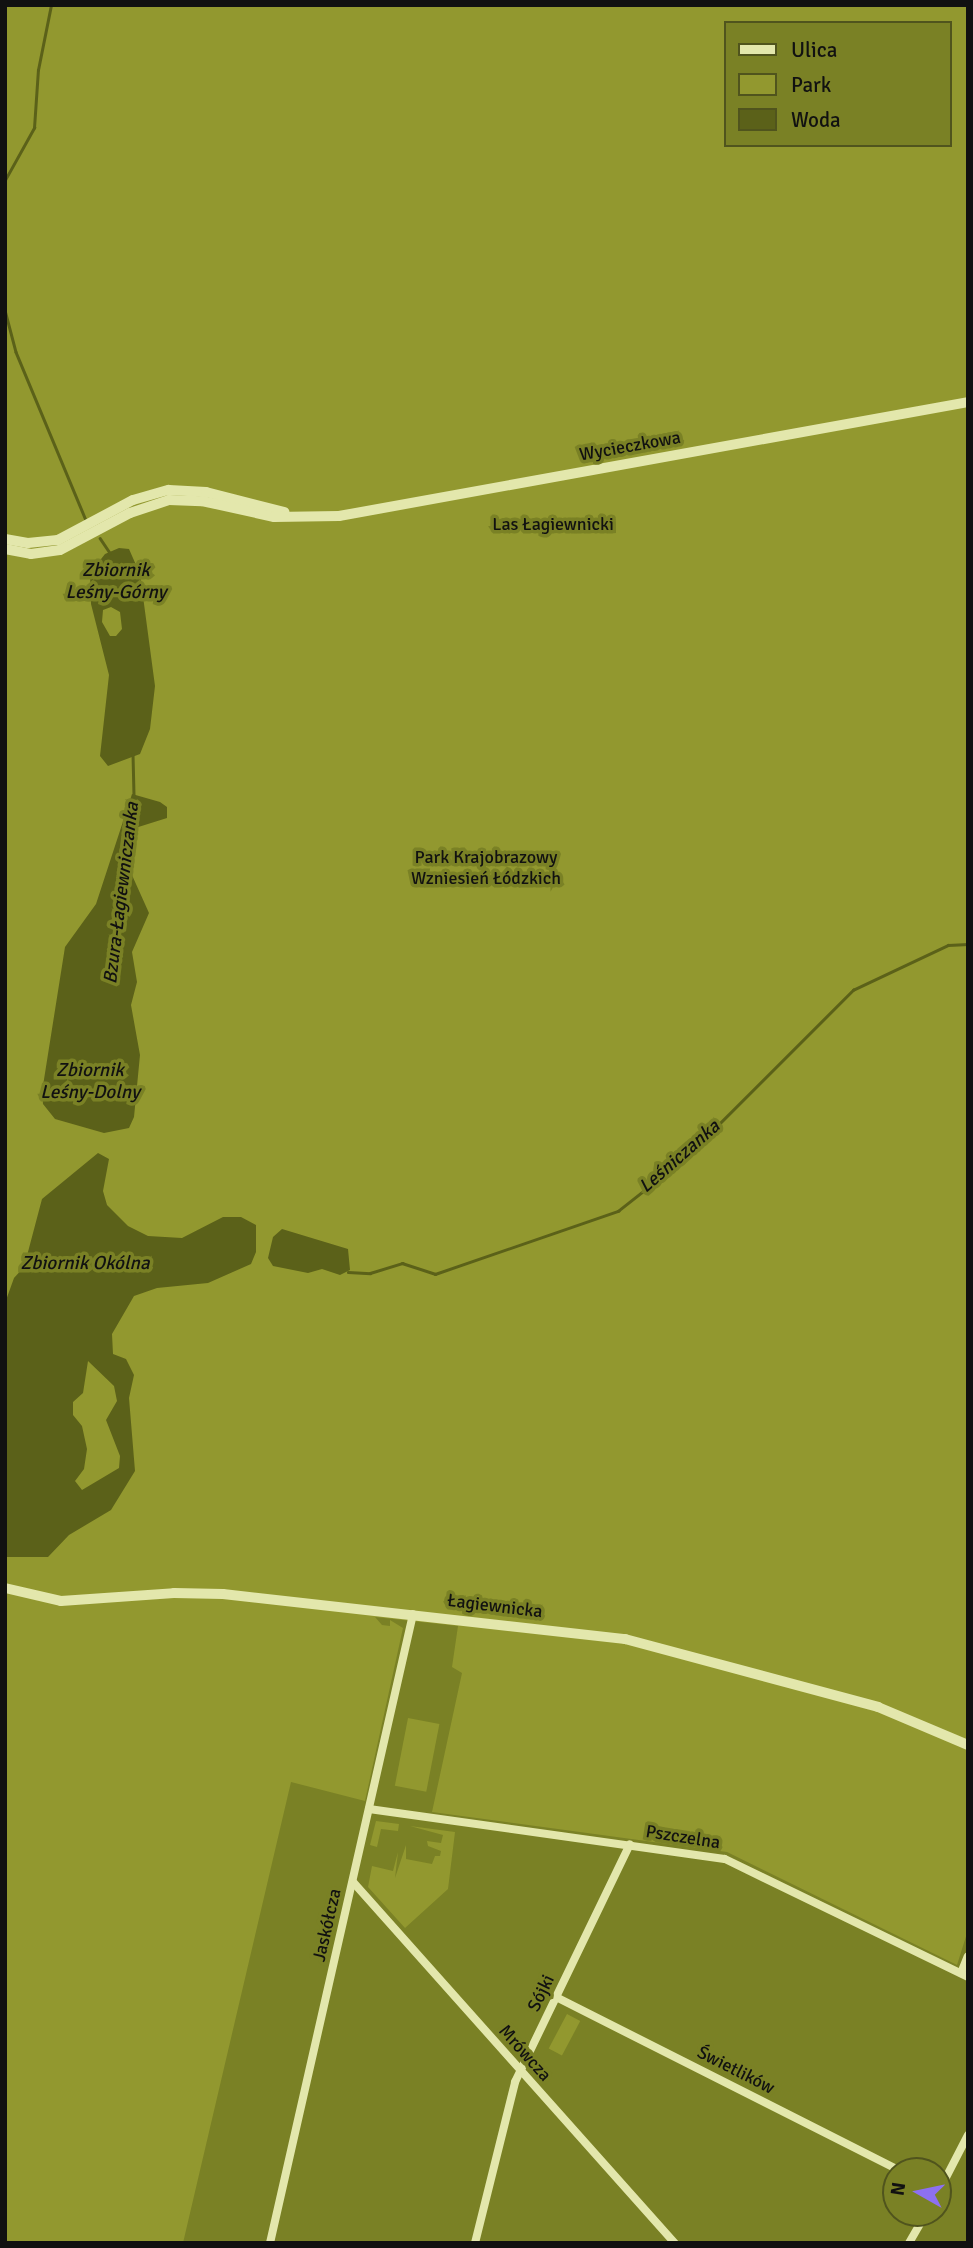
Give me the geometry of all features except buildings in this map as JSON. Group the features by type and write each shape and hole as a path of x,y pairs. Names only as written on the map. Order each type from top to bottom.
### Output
{"street":[{"name":"Wycieczkowa","path":"5,549 31,554 60,550 130,513 169,500 202,501 274,517 362,513 968,402"},
{"name":"Wycieczkowa","path":"5,539 28,543 58,540 132,500 169,490 206,492 297,516"},
{"name":"Łagiewnicka","path":"5,1588 61,1601 199,1593 413,1614 648,1643 878,1707 968,1745"},
{"name":"Jaskółcza","path":"270,2243 413,1614"},
{"name":"Pszczelna","path":"369,1809 725,1859 965,1975"},
{"name":"Sójki","path":"475,2243 520,2071 630,1844"},
{"name":"Mrówcza","path":"353,1882 675,2243"},
{"path":"965,1975 968,1956"},
{"name":"Świetlików","path":"556,1997 882,2161"},
{"path":"952,2165 968,2134"},
{"path":"909,2243 918,2227"}],"green space":[{"name":"Las Łagiewnicki","path":"5,5 968,5 968,1930 957,1965 727,1852 432,1812 462,1673 452,1667 458,1626 375,1617 382,1625 390,1626 390,1620 403,1628 365,1801 291,1782 183,2243 5,2243"},
{"path":"408,1718 439,1724 426,1792 395,1786"},
{"path":"376,1821 399,1824 398,1831 381,1829 377,1847 370,1845"},
{"path":"410,1826 455,1832 448,1889 405,1928 368,1887 372,1866 393,1871 398,1852 395,1878 406,1845 406,1859 432,1864 435,1856 440,1856 441,1851 428,1846 427,1841 441,1843 443,1835"},
{"path":"567,2014 580,2021 562,2055 549,2048"}],"water":[{"name":"Zbiornik Leśny-Górny","path":"119,548 129,549 140,574 155,686 150,729 140,754 108,766 100,756 109,675 91,604 90,573 105,554","holes":["111,607 120,612 122,629 116,636 110,636 102,622 103,610"]},
{"name":"Zbiornik Leśny-Dolny","path":"132,794 160,802 167,807 167,818 132,829 127,864 149,913 132,952 137,982 131,1005 140,1055 134,1117 129,1128 104,1133 55,1119 43,1104 42,1092 65,947 96,904"},
{"name":"Zbiornik Okólna","path":"98,1153 109,1159 103,1191 107,1205 128,1226 148,1236 182,1238 223,1217 241,1217 256,1225 256,1252 251,1264 208,1283 157,1288 134,1296 112,1334 113,1354 126,1359 134,1375 129,1398 135,1471 111,1510 69,1535 48,1557 5,1557 5,1303 14,1278 24,1267 42,1199","holes":["88,1361 114,1386 117,1401 106,1420 120,1456 119,1468 82,1490 75,1481 84,1469 87,1449 82,1426 73,1415 73,1402 83,1393"]},
{"path":"282,1229 348,1249 350,1270 340,1275 322,1269 308,1273 273,1266 268,1258 273,1237"}],"waterway":[{"name":"Bzura-Łagiewniczanka","path":"5,180 34,128 38,70 51,5"},
{"name":"Bzura-Łagiewniczanka","path":"5,310 16,352 85,518"},
{"name":"Bzura-Łagiewniczanka","path":"100,538 110,553"},
{"name":"Bzura-Łagiewniczanka","path":"133,754 134,796"},
{"name":"Leśniczanka","path":"348,1272 370,1273 402,1263 435,1274 618,1211 685,1158 853,990 948,945 968,944"}],"park label":[{"name":"Park Krajobrazowy Wzniesień Łódzkich","path":"486,868"}]}
